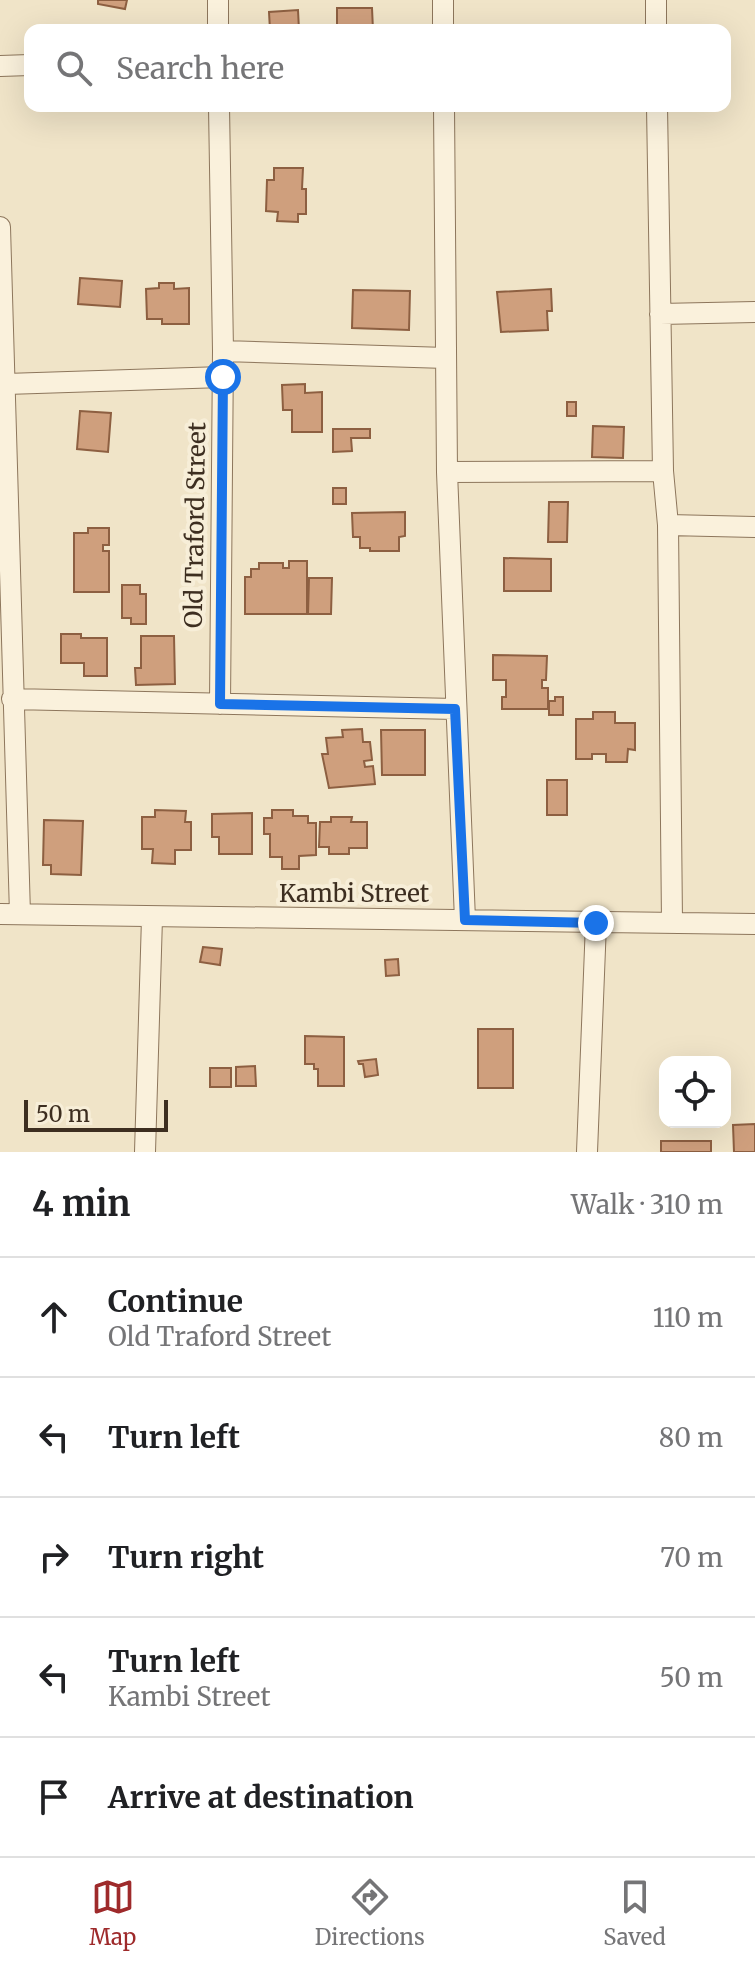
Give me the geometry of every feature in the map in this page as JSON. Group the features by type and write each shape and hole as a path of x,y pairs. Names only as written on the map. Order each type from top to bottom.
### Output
{"street":[{"path":"218,0 218,24"},
{"path":"443,0 443,24"},
{"path":"656,0 656,24"},
{"path":"0,66 24,65"},
{"name":"Old Traford Street","path":"219,112 223,351 220,704"},
{"path":"444,112 447,472 465,920"},
{"path":"657,112 663,471 668,525 672,922"},
{"path":"0,227 6,384 4,506 12,699 10,914"},
{"path":"660,314 755,312"},
{"path":"223,351 446,358"},
{"path":"6,384 223,377"},
{"path":"447,472 663,471"},
{"path":"668,525 755,527"},
{"path":"12,699 455,709"},
{"name":"Kambi Street","path":"10,914 755,924"},
{"path":"145,1152 152,918"},
{"path":"587,1152 596,923"}],"building":[{"path":"98,0 127,0 125,9 98,4"},
{"path":"337,8 372,8 373,24 337,24"},
{"path":"298,10 299,24 270,24 269,12"},
{"path":"274,168 303,168 306,214 298,214 298,222 277,221 278,212 266,211 267,180 274,180"},
{"path":"80,278 122,281 120,307 78,304"},
{"path":"159,283 174,283 174,289 189,288 189,324 162,324 162,319 147,319 146,289 159,288"},
{"path":"551,289 552,311 547,311 548,330 501,332 497,292"},
{"path":"353,290 410,291 409,330 352,328"},
{"path":"305,384 305,393 322,392 322,432 292,432 292,410 283,410 282,385"},
{"path":"567,402 576,402 576,416 567,416"},
{"path":"80,411 111,413 108,452 77,449"},
{"path":"593,426 624,427 623,458 592,457"},
{"path":"333,429 370,429 370,438 351,438 352,451 333,452"},
{"path":"333,488 346,488 346,504 333,504"},
{"path":"549,502 568,502 567,542 548,542"},
{"path":"405,512 405,536 399,537 399,551 360,548 360,537 353,537 352,513"},
{"path":"88,528 109,528 109,545 103,545 103,551 109,551 109,592 74,592 74,533 88,533"},
{"path":"504,558 551,559 551,591 504,591"},
{"path":"289,561 307,561 307,614 245,614 245,577 251,577 251,569 259,569 259,563 283,563 283,568 289,568"},
{"path":"309,578 332,578 331,614 308,614"},
{"path":"122,585 140,585 140,594 146,594 146,624 131,624 131,618 122,618"},
{"path":"61,634 107,638 107,676 84,676 84,663 61,663"},
{"path":"141,636 174,636 175,684 136,685 135,668 141,668"},
{"path":"493,655 547,656 546,680 542,680 542,688 548,688 548,709 502,709 506,680 493,680"},
{"path":"555,697 563,697 563,715 549,715 549,701 555,701"},
{"path":"593,712 615,712 615,723 635,723 635,750 628,749 627,762 606,762 606,754 592,754 592,759 576,759 576,719 593,719"},
{"path":"362,729 363,742 370,742 372,760 364,761 365,767 373,766 375,784 329,788 322,754 328,754 326,738 343,737 342,730"},
{"path":"381,730 425,730 425,775 382,775"},
{"path":"547,780 567,780 567,815 547,815"},
{"path":"155,810 186,811 185,822 191,822 191,850 175,850 175,864 152,863 153,849 142,849 142,817 155,817"},
{"path":"272,810 293,810 293,816 308,816 308,823 316,823 316,855 299,856 299,869 282,869 282,857 270,857 270,834 264,834 264,818 272,818"},
{"path":"252,813 252,854 219,854 219,837 212,837 212,814"},
{"path":"331,817 352,817 351,822 367,822 367,848 349,848 349,854 329,854 329,847 319,847 320,822 331,822"},
{"path":"44,820 83,821 81,875 51,874 51,865 43,865"},
{"path":"203,947 222,949 220,965 200,962"},
{"path":"398,959 399,975 386,976 385,960"},
{"path":"478,1029 513,1029 513,1088 478,1088"},
{"path":"305,1036 344,1037 344,1086 318,1086 318,1069 314,1069 314,1064 305,1064"},
{"path":"376,1059 378,1075 365,1077 363,1064 358,1061"},
{"path":"255,1066 256,1086 236,1086 236,1067"},
{"path":"210,1068 231,1068 231,1087 210,1087"},
{"path":"755,1124 755,1152 734,1152 733,1125"},
{"path":"661,1141 711,1141 711,1152 661,1152"}],"route":[{"path":"223,377 220,704 455,709 465,920 596,923"}]}
